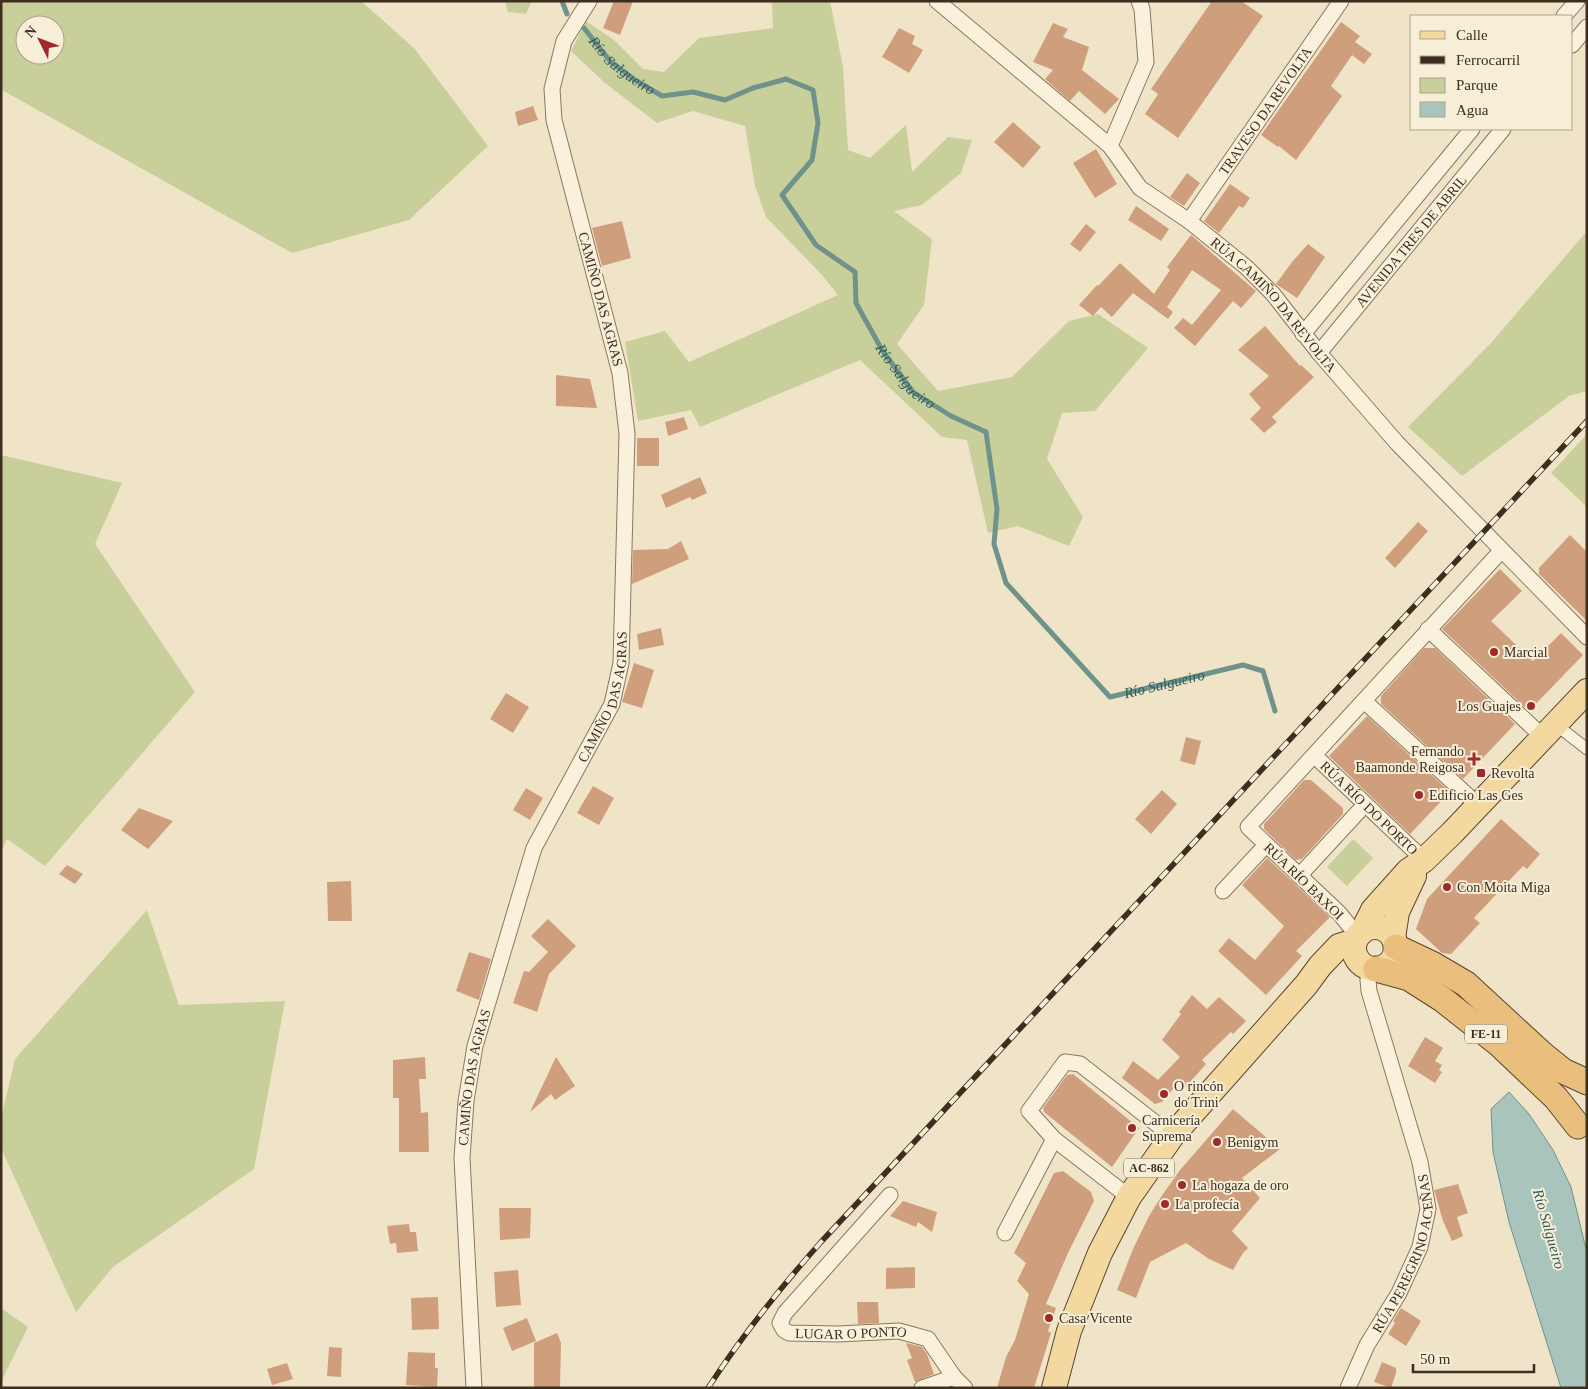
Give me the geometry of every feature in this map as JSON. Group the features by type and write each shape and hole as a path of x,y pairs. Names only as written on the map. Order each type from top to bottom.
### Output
{"highway":[{"name":"FE-11","path":"1395,942 1466,984 1556,1066 1587,1082"},
{"name":"FE-11","path":"1369,968 1409,978 1442,999 1499,1044 1556,1098 1584,1133"},
{"name":"FE-11","path":"1584,1133 1573,1118 1572,1110 1573,1101 1577,1093 1587,1086"}],"main road":[{"name":"AC-862","path":"1358,937 1372,910 1478,805 1587,691"},
{"name":"AC-862","path":"1306,985 1329,973 1383,968 1393,959 1397,912 1416,865"},
{"name":"AC-862","path":"1054,1388 1069,1331 1100,1253 1129,1197 1172,1136 1339,946 1358,937 1368,928 1383,928 1389,932 1395,942"},
{"path":"1358,937 1355,954 1369,968"}],"street":[{"name":"CAMIÑO DAS AGRAS","path":"474,1388 462,1158 466,1101 475,1046 534,848 612,704 622,663 627,434 620,373 553,112 552,90 564,41 589,1"},
{"name":"RÚA CAMIÑO DA REVOLTA","path":"937,1 1110,146 1140,188 1189,221 1246,267 1273,294 1303,334 1396,443 1587,637"},
{"path":"1110,146 1146,62 1142,8 1139,1"},
{"name":"TRAVESO DA REVOLTA","path":"1189,221 1341,1"},
{"path":"1565,15 1577,1"},
{"path":"1573,44 1587,27"},
{"name":"AVENIDA TRES DE ABRIL","path":"1303,334 1471,130"},
{"name":"AVENIDA TRES DE ABRIL","path":"1319,353 1502,130"},
{"path":"1416,865 1359,811 1311,760 1428,629 1501,551"},
{"path":"1428,629 1549,731 1587,749"},
{"path":"1364,701 1478,805"},
{"name":"RÚA RÍO BAXOI","path":"1311,760 1248,827 1339,913 1358,937"},
{"name":"RÚA RÍO DO PORTO","path":"1311,760 1416,865"},
{"path":"1299,876 1359,811"},
{"path":"1223,891 1266,845"},
{"name":"RÚA PEREGRINO ACEÑAS","path":"1348,1388 1367,1345 1403,1285 1420,1247 1428,1209 1420,1162 1369,991 1369,968"},
{"path":"1129,1197 1054,1139 1029,1111 1064,1062 1080,1064 1172,1136"},
{"path":"1005,1233 1054,1139"},
{"name":"LUGAR O PONTO","path":"890,1195 785,1313 780,1323 784,1330 789,1333 899,1332 928,1339 959,1382 922,1388"}],"green space":[{"path":"1,1 361,1 414,48 488,146 409,220 292,253 2,90 1,92"},
{"path":"505,1 532,1 526,14 508,12"},
{"path":"772,1 830,1 843,67 848,150 870,158 906,125 912,172 948,137 972,140 961,173 922,205 894,211 932,239 924,305 897,344 938,391 1012,377 1069,321 1098,314 1148,348 1095,411 1062,413 1047,459 1083,517 1069,546 1018,526 988,533 967,440 942,437 860,360 700,427 691,410 638,421 625,342 665,331 689,362 838,295 822,275 766,217 755,186 745,126 693,111 657,123 605,83 571,51 586,21 614,40 643,69 664,72 699,38 773,28"},
{"path":"1587,231 1587,391 1569,396 1462,476 1408,427 1490,344"},
{"path":"1587,434 1587,507 1551,473"},
{"path":"1,455 122,483 95,544 195,692 45,866 7,839 1,852"},
{"path":"1353,839 1373,858 1347,886 1327,867"},
{"path":"147,910 179,1005 285,1001 254,1169 113,1267 76,1312 1,1148 1,1119 15,1059"},
{"path":"1,1308 28,1327 1,1382"}],"water":[{"path":"1509,1092 1529,1114 1553,1150 1571,1187 1587,1253 1587,1388 1561,1388 1509,1222 1493,1152 1491,1109"}],"building":[{"path":"614,1 633,1 620,35 603,28"},
{"path":"1212,1 1241,1 1263,16 1178,138 1145,114 1158,94 1151,89"},
{"path":"1341,22 1360,36 1355,42 1372,54 1364,64 1352,55 1331,86 1342,96 1296,160 1279,146 1261,135"},
{"path":"1053,23 1068,29 1063,37 1089,47 1082,70 1119,99 1105,114 1079,91 1070,101 1045,79 1053,70 1033,62"},
{"path":"899,28 915,36 912,44 923,50 909,73 882,57"},
{"path":"533,106 538,120 518,126 515,112"},
{"path":"1013,122 1041,147 1023,168 994,142"},
{"path":"1096,149 1117,184 1095,198 1073,163"},
{"path":"1187,173 1200,183 1184,206 1170,197"},
{"path":"1230,184 1250,198 1243,208 1239,206 1219,233 1204,221"},
{"path":"1136,206 1169,229 1161,241 1128,220"},
{"path":"622,221 631,258 602,266 592,228"},
{"path":"1086,224 1096,232 1080,252 1070,244"},
{"path":"1191,235 1256,291 1241,308 1233,301 1195,346 1174,328 1183,318 1192,325 1221,290 1192,270 1167,307 1173,312 1168,319 1133,293 1112,317 1101,307 1093,316 1079,305 1120,263 1154,294 1170,270 1167,267"},
{"path":"1308,244 1325,257 1297,298 1276,284"},
{"path":"1265,326 1300,366 1314,377 1272,417 1277,422 1264,433 1250,419 1261,408 1249,394 1269,376 1238,350"},
{"path":"556,375 590,379 597,408 556,406"},
{"path":"684,417 688,429 668,436 665,422"},
{"path":"637,438 659,438 659,466 637,466"},
{"path":"700,477 707,493 692,500 690,497 666,508 661,495"},
{"path":"1418,522 1428,531 1395,568 1385,558"},
{"path":"1570,535 1587,552 1587,621 1539,574 1539,568"},
{"path":"681,541 689,559 632,584 633,550 668,549"},
{"path":"1500,569 1522,591 1491,621 1533,661 1561,633 1583,655 1529,711 1442,629"},
{"path":"661,628 664,645 639,650 637,634"},
{"path":"1424,648 1435,648 1515,724 1463,779 1381,704 1381,696"},
{"path":"634,663 654,670 642,708 622,702"},
{"path":"506,693 529,707 513,733 490,719"},
{"path":"1367,716 1450,792 1410,834 1329,756"},
{"path":"1186,737 1201,741 1195,765 1180,761"},
{"path":"1304,780 1311,780 1343,808 1343,814 1302,859 1296,860 1264,829 1264,824"},
{"path":"593,786 614,798 599,825 577,813"},
{"path":"526,788 543,798 530,820 513,810"},
{"path":"1162,790 1177,804 1151,834 1135,819"},
{"path":"139,808 173,821 148,849 121,830"},
{"path":"1501,819 1540,854 1527,869 1523,866 1474,918 1480,923 1451,954 1442,953 1416,929 1427,899"},
{"path":"1267,858 1330,917 1296,951 1302,956 1266,995 1218,951 1229,938 1255,960 1284,926 1242,885"},
{"path":"67,865 83,874 75,884 59,874"},
{"path":"351,881 352,921 328,921 327,882"},
{"path":"548,919 576,946 549,974 537,1012 513,1003 524,971 529,972 548,952 531,936"},
{"path":"469,952 491,959 479,1000 456,991"},
{"path":"1192,995 1207,1009 1219,997 1246,1021 1233,1034 1231,1032 1202,1060 1206,1064 1185,1088 1179,1082 1162,1102 1155,1104 1122,1078 1133,1061 1158,1080 1180,1057 1162,1040"},
{"path":"1425,1037 1443,1048 1435,1061 1442,1065 1439,1070 1442,1072 1435,1083 1408,1066"},
{"path":"425,1057 426,1079 419,1079 421,1113 428,1112 429,1152 399,1152 399,1098 393,1098 393,1060"},
{"path":"556,1057 575,1086 555,1100 551,1094 530,1112"},
{"path":"1073,1074 1139,1128 1112,1167 1044,1112 1043,1108 1067,1075"},
{"path":"1233,1109 1280,1149 1242,1178 1260,1198 1232,1231 1248,1248 1233,1270 1209,1259 1186,1243 1150,1262 1136,1298 1117,1290 1133,1249 1149,1216 1163,1194 1180,1170"},
{"path":"1063,1171 1091,1192 1094,1201 1068,1253 1046,1304 1056,1308 1048,1331 1051,1333 1034,1388 997,1388 1006,1357 1015,1340 1029,1294 1017,1281 1026,1263 1014,1253 1054,1173"},
{"path":"1458,1184 1468,1213 1457,1217 1463,1236 1452,1241 1443,1221 1434,1190"},
{"path":"903,1201 937,1212 932,1232 918,1222 916,1227 890,1216"},
{"path":"499,1208 531,1208 530,1238 500,1240"},
{"path":"409,1224 410,1232 416,1232 418,1251 397,1253 396,1243 390,1244 387,1226"},
{"path":"915,1267 915,1288 886,1289 886,1268"},
{"path":"518,1270 521,1305 496,1307 494,1272"},
{"path":"438,1297 439,1329 412,1330 411,1298"},
{"path":"857,1302 878,1302 879,1323 858,1324"},
{"path":"1401,1308 1421,1321 1406,1346 1388,1334"},
{"path":"527,1318 536,1341 512,1351 503,1328"},
{"path":"557,1333 561,1343 560,1388 534,1388 534,1343"},
{"path":"906,1343 922,1347 927,1354 934,1374 915,1382 907,1360 912,1358"},
{"path":"329,1347 342,1348 341,1377 327,1376"},
{"path":"408,1352 435,1353 435,1368 438,1368 437,1387 406,1385"},
{"path":"1382,1362 1396,1368 1391,1388 1374,1382"},
{"path":"287,1363 293,1379 272,1385 267,1369"}],"waterway":[{"name":"Río Salgueiro","path":"562,1 567,14"},
{"name":"Río Salgueiro","path":"584,28 610,61 635,80 662,96 693,92 725,100 753,88 786,79 813,90 818,123 812,160 782,195 816,245 855,272 856,303 882,350 913,392 951,416 986,432 997,509 994,544 1006,583 1110,697 1243,665 1263,671 1275,711"}],"railway":[{"path":"708,1388 762,1313 821,1242 1587,421"}],"place":[{"name":"Marcial","path":"1494,652"},
{"name":"Los Guajes","path":"1531,706"},
{"name":"Fernando Baamonde Reigosa","path":"1474,759"},
{"name":"Revolta","path":"1481,773"},
{"name":"Edificio Las Ges","path":"1419,795"},
{"name":"Con Moita Miga","path":"1447,887"},
{"name":"O rincón do Trini","path":"1164,1094"},
{"name":"Carnicería Suprema","path":"1132,1128"},
{"name":"Benigym","path":"1217,1142"},
{"name":"La hogaza de oro","path":"1182,1185"},
{"name":"La profecía","path":"1165,1204"},
{"name":"Casa Vicente","path":"1049,1318"}]}
